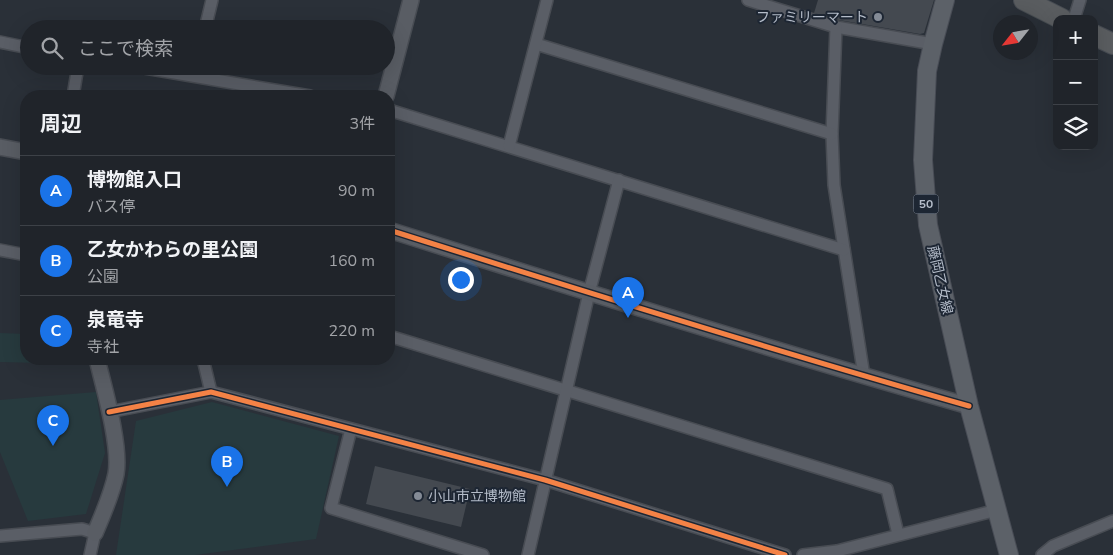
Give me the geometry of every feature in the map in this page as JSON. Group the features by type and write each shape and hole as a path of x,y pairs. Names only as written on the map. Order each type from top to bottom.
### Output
{"highway":[{"path":"1024,0 1054,15"},
{"path":"1098,37 1113,44"}],"main road":[{"name":"藤岡乙女線","path":"945,0 927,71 923,160 928,225 970,406 1009,555"}],"street":[{"path":"207,20 212,0"},
{"path":"395,61 411,0"},
{"path":"508,146 547,0"},
{"path":"748,0 836,27 933,44"},
{"path":"1075,15 1080,0"},
{"path":"836,27 832,134 834,185 864,376"},
{"path":"0,42 20,46"},
{"path":"536,44 832,134"},
{"path":"74,90 76,75"},
{"path":"213,75 282,90"},
{"path":"388,90 391,75"},
{"path":"395,112 844,250"},
{"path":"0,147 20,151"},
{"path":"528,555 589,293 619,180"},
{"path":"395,232 589,293 970,406"},
{"path":"0,250 20,254"},
{"path":"395,338 887,489 898,534"},
{"path":"90,555 95,532 111,493 116,473 115,444 98,365"},
{"path":"205,365 211,392"},
{"path":"109,412 211,392 546,480 785,555"},
{"path":"351,429 331,508 483,555"},
{"path":"803,555 837,551 997,510"},
{"path":"1042,555 1053,546 1113,521"},
{"path":"0,536 82,529 95,532"}],"green space":[{"path":"0,333 20,334 20,363 0,362"},
{"path":"96,392 105,453 86,514 28,521 0,452 0,400"},
{"path":"212,402 339,436 316,539 195,555 116,555 136,421"}],"building":[{"name":"ファミリーマート","path":"818,0 934,0 924,33 920,34 839,20 814,13"},
{"name":"小山市立博物館","path":"375,466 470,489 461,527 366,504"}],"cycle path":[{"path":"395,232 824,364 969,406"},
{"path":"109,412 211,392 545,480 785,555"}],"place":[{"name":"ファミリーマート","path":"878,17"},
{"name":"博物館入口","path":"628,318"},
{"name":"泉竜寺","path":"53,446"},
{"name":"乙女かわらの里公園","path":"227,487"},
{"name":"小山市立博物館","path":"418,496"}]}
